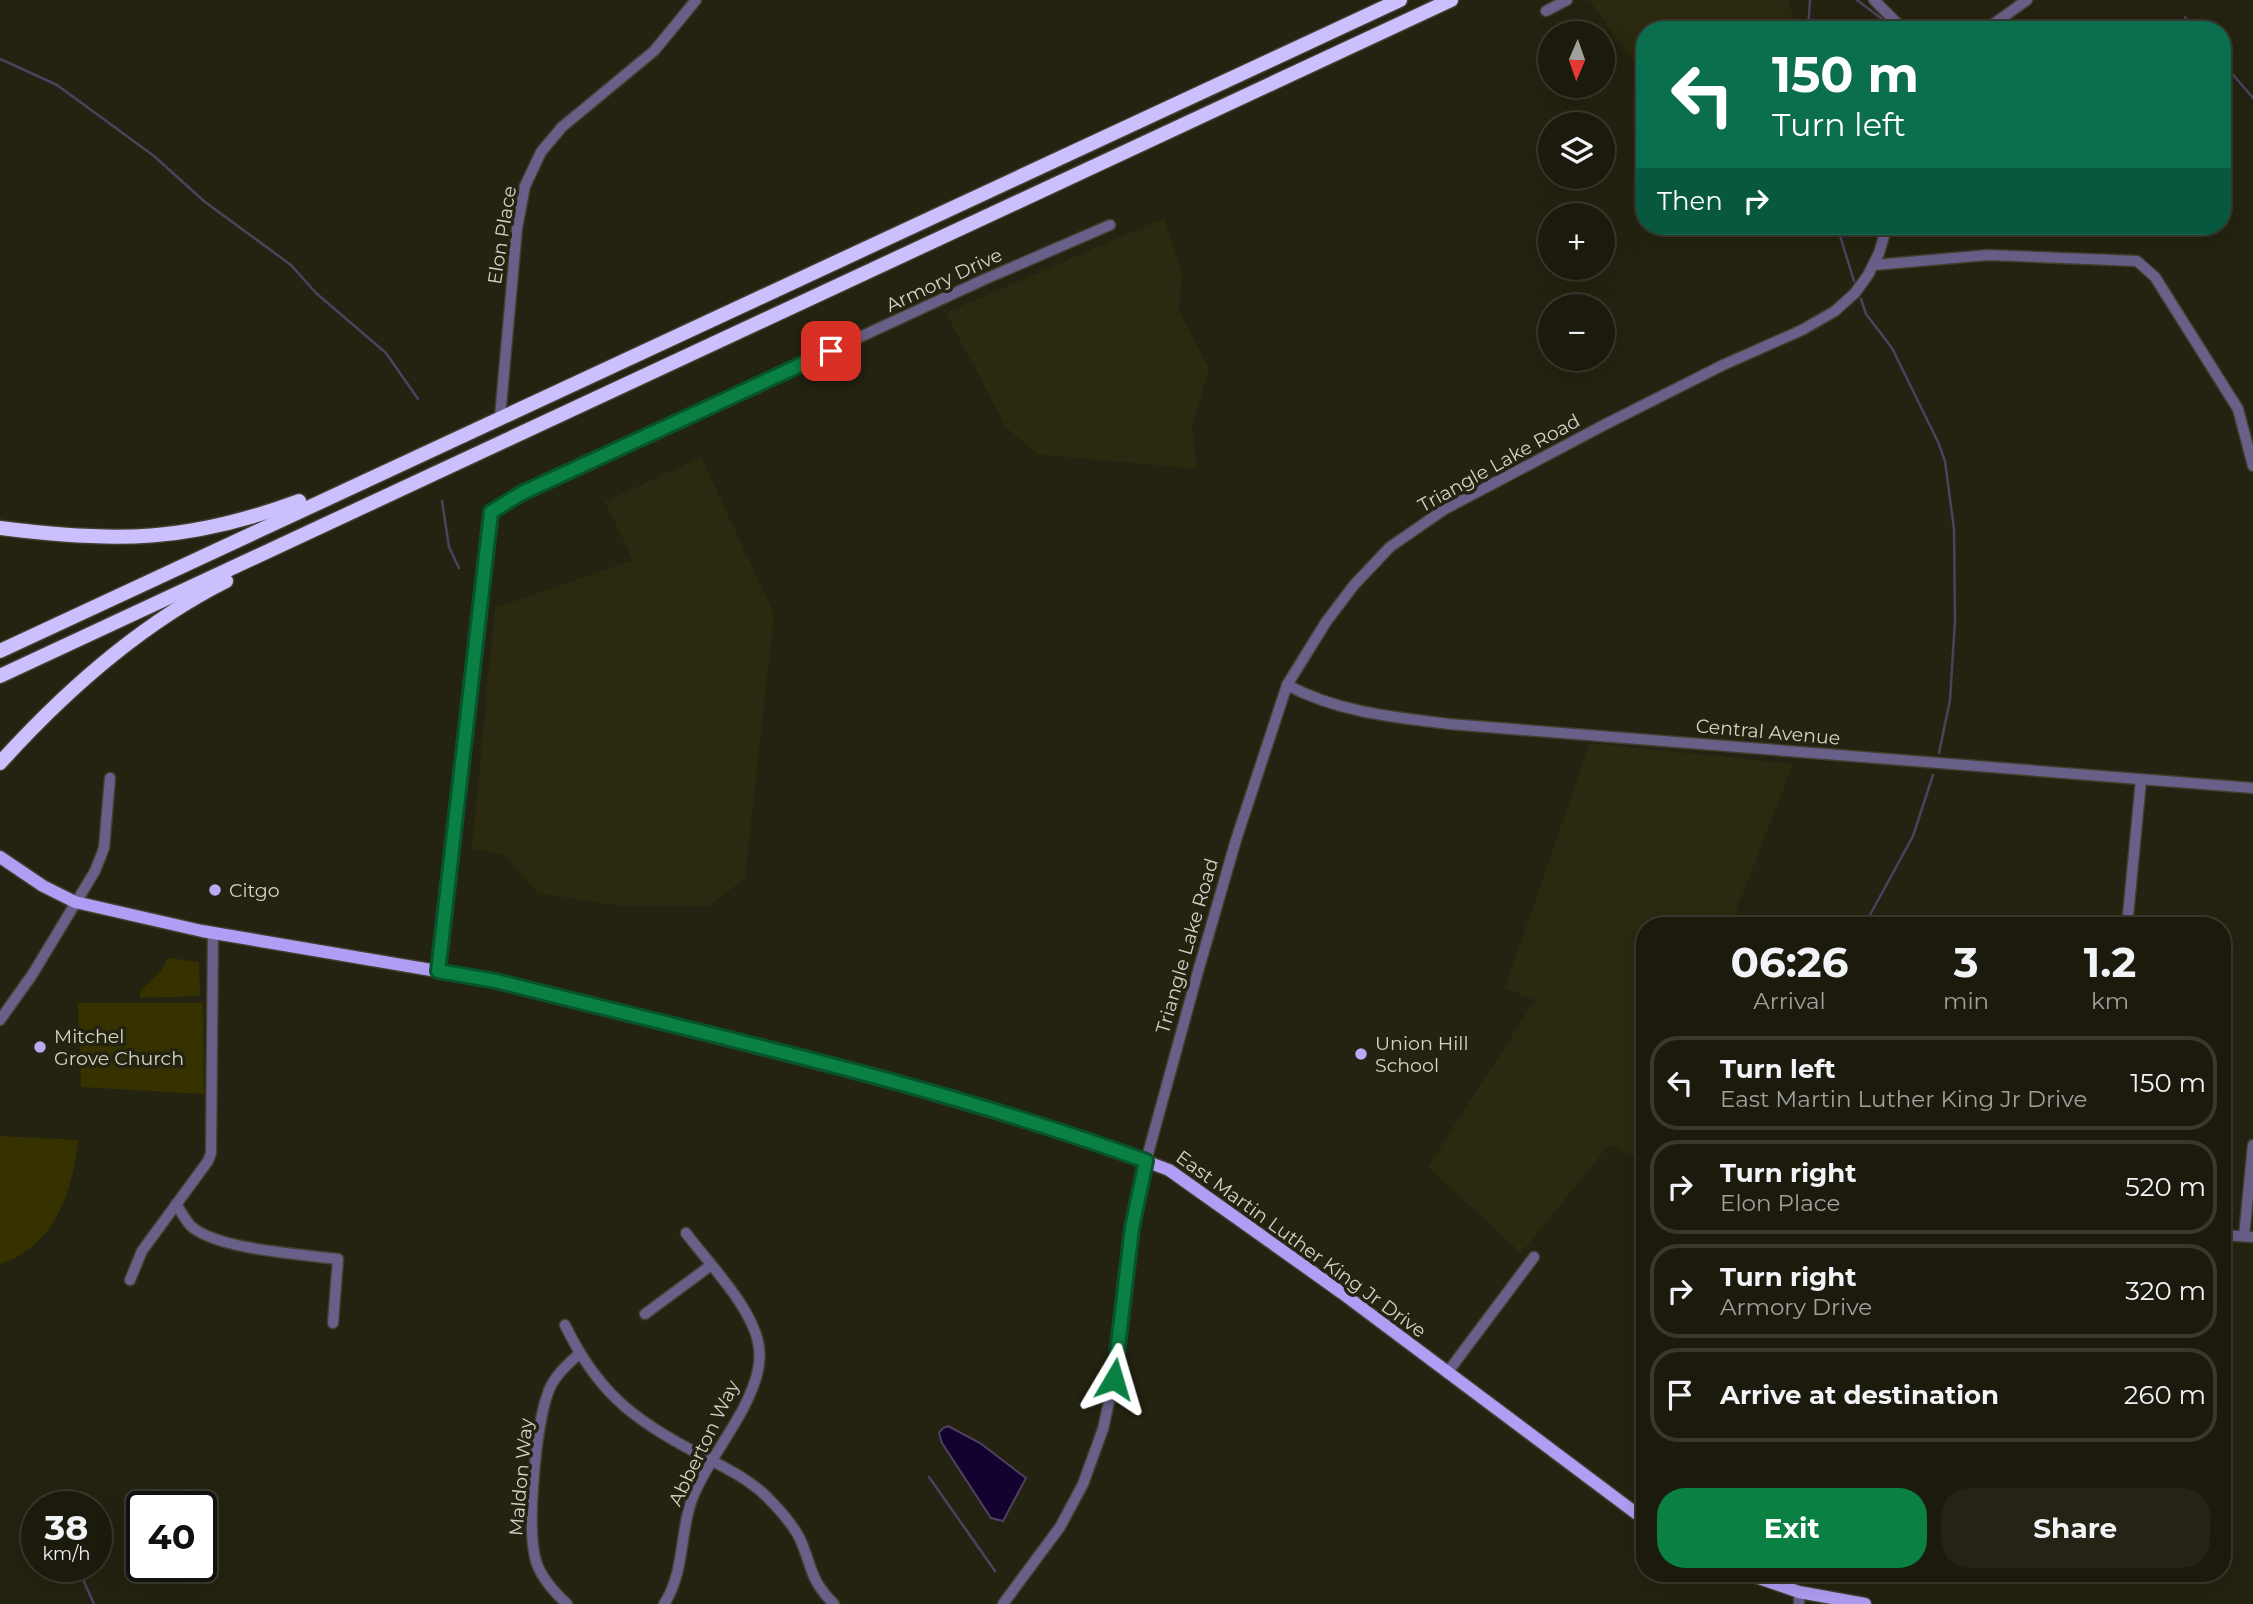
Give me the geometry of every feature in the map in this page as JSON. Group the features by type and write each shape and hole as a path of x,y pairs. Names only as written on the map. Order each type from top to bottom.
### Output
{"highway":[{"path":"0,651 386,469 1400,0"},
{"path":"0,676 310,532 402,486 659,370 1451,0"},
{"path":"0,528 116,539 187,533 256,517 386,469"},
{"path":"0,763 68,692 151,626 195,598 269,559 310,532"}],"main road":[{"name":"East Martin Luther King Jr Drive","path":"0,857 43,886 75,902 213,933 496,981 896,1083 1092,1141 1146,1161 1180,1178 1342,1293 1636,1513"},
{"path":"1764,1582 1799,1598 1865,1604"}],"street":[{"name":"Elon Place","path":"500,417 517,228 525,186 541,152 562,127 654,51 696,0"},
{"path":"1546,11 1567,0"},
{"path":"1874,0 1895,21"},
{"path":"1998,21 2027,0"},
{"name":"Armory Drive","path":"438,971 491,512 500,504 642,438 1110,225"},
{"name":"Triangle Lake Road","path":"1003,1604 1060,1527 1083,1484 1103,1429 1114,1379 1132,1228 1146,1161 1236,840 1287,685 1326,622 1390,547 1445,509 1723,365 1813,324 1835,311 1855,293 1874,265 1883,235"},
{"path":"1874,265 1988,255 2090,257 2137,261 2147,266 2238,409 2253,466"},
{"name":"Central Avenue","path":"1287,685 1316,700 1351,709 1449,724 2253,788"},
{"path":"0,1020 32,975 95,871 104,848 110,778"},
{"path":"2128,917 2141,780"},
{"path":"130,1280 142,1251 208,1161 211,1153 213,933"},
{"path":"2248,1237 2253,1145"},
{"path":"176,1204 191,1226 209,1236 262,1250 338,1259 332,1323"},
{"name":"Abberton Way","path":"664,1604 677,1574 688,1510 695,1491 751,1389 760,1351 752,1324 686,1233"},
{"path":"1447,1373 1534,1257"},
{"path":"645,1314 710,1266"},
{"path":"565,1325 580,1353 607,1391 637,1419 752,1485 784,1515 799,1536 812,1578 834,1604"},
{"name":"Maldon Way","path":"567,1604 542,1575 536,1562 531,1532 534,1485 547,1398 555,1378 580,1353"}],"shaded area":[{"path":"1589,0 1788,0 1794,21 1636,21 1636,65 1615,36 1615,21 1604,21"},
{"path":"1164,218 1182,273 1179,310 1209,369 1192,426 1197,469 1037,454 1006,427 946,313"},
{"path":"701,457 774,614 745,878 709,906 614,905 538,893 503,854 472,849 495,608 633,560 605,502"},
{"path":"1590,743 1793,764 1734,917 1636,917 1636,1158 1609,1145 1521,1253 1428,1167 1535,1000 1505,988"},
{"path":"168,958 199,962 200,996 140,998 140,991 161,971"},
{"path":"78,1003 203,1003 204,1094 81,1087"},
{"path":"0,1136 78,1140 65,1197 47,1231 19,1256 0,1264"},
{"path":"948,1426 980,1443 1026,1478 1003,1521 991,1518 942,1443 939,1433"}],"waterway":[{"path":"1809,21 1810,0"},
{"path":"1857,0 1885,21"},
{"path":"2185,17 2188,21"},
{"path":"0,59 57,85 154,156 205,202 291,265 316,293 386,353 418,399"},
{"path":"2231,72 2253,98"},
{"path":"1840,235 1854,281"},
{"path":"1861,299 1866,314 1892,348 1945,461 1954,529 1955,621 1950,700 1939,753"},
{"path":"442,501 449,547 459,568"},
{"path":"1869,917 1913,836 1933,775"},
{"path":"929,1477 995,1571"},
{"path":"84,1582 94,1604"}],"place":[{"name":"Citgo","path":"215,890"},
{"name":"Mitchel Grove Church","path":"40,1047"},
{"name":"Union Hill School","path":"1361,1054"}],"route":[{"path":"831,351 522,493 500,504 491,512 477,613 438,971 496,981 896,1083 1092,1141 1146,1161 1132,1228 1114,1379"}]}
